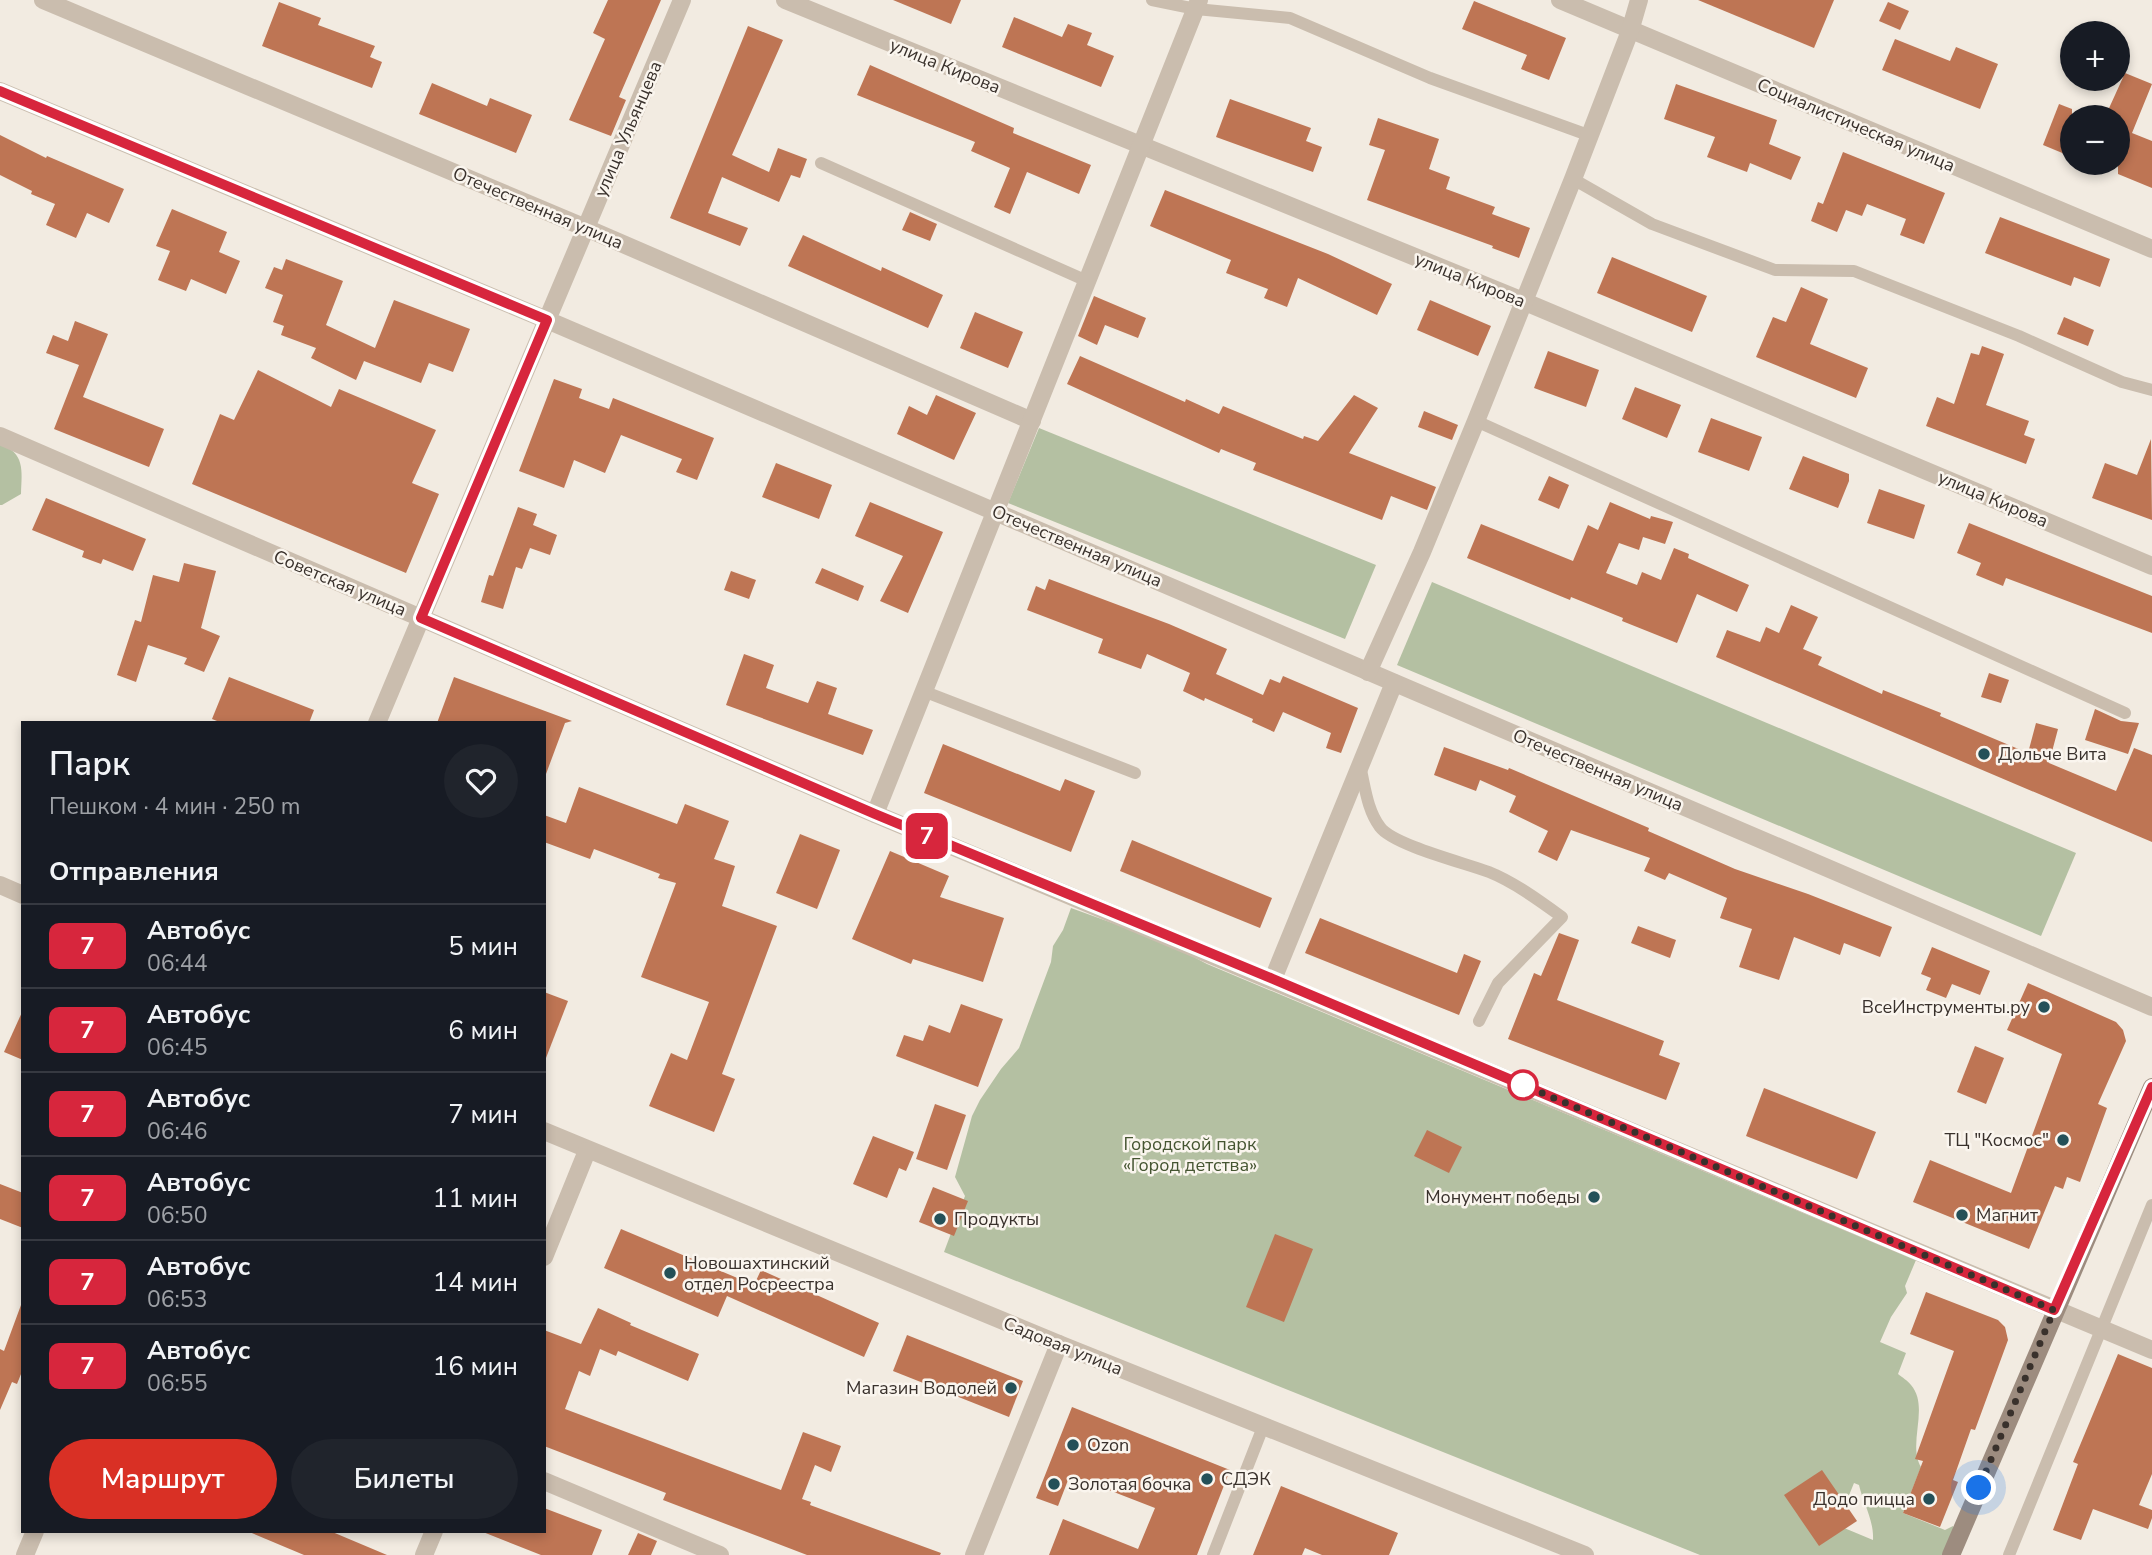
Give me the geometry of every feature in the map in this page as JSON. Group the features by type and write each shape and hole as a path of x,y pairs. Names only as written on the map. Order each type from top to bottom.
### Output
{"main road":[{"path":"1951,1555 2152,1087"}],"street":[{"name":"Отечественная улица","path":"43,0 586,228 1032,421"},
{"name":"улица Ульянцева","path":"378,721 682,0"},
{"name":"улица Кирова","path":"785,0 1524,301 2152,566"},
{"name":"Социалистическая улица","path":"1560,0 2152,249"},
{"path":"1368,672 1422,552 1476,421 1573,179 1630,31 1639,0"},
{"path":"875,814 1198,4"},
{"name":"Отечественная улица","path":"0,91 547,320 2152,1007"},
{"name":"Советская улица","path":"0,436 875,814 2152,1350"},
{"path":"1273,979 1394,683"},
{"path":"0,885 21,894"},
{"name":"Садовая улица","path":"546,1132 1059,1344 1585,1555"},
{"path":"546,1252 587,1151"},
{"path":"974,1555 1059,1344"},
{"path":"546,1482 720,1555"},
{"path":"25,1555 34,1533"},
{"path":"424,1555 433,1533"}],"lane":[{"path":"1152,0 1290,18 1430,78 1588,135"},
{"path":"821,163 1087,281"},
{"path":"1573,179 1652,224 1775,271 1854,271 2019,336 2122,382 2152,390"},
{"path":"1476,421 2125,712"},
{"path":"923,691 1135,773"},
{"path":"1360,766 1369,806 1381,830 1411,846 1491,873 1562,917 1499,983 1479,1021"},
{"path":"2009,1555 2152,1205"},
{"path":"1213,1555 1264,1427"}],"green space":[{"path":"1039,428 1376,565 1345,639 1008,503"},
{"path":"0,444 18,457 22,477 21,494 2,505 0,505"},
{"path":"1432,582 2076,853 2041,936 1397,665"},
{"name":"Городской парк «Город детства»","path":"1071,908 1165,942 1207,964 1916,1260 1905,1286 1907,1293 1891,1317 1880,1342 1906,1353 1898,1374 1911,1385 1919,1404 1916,1448 1921,1467 1903,1513 1945,1530 1953,1526 1958,1537 1951,1555 1700,1555 944,1252 965,1196 955,1177 972,1116 1001,1069 1019,1048 1051,962 1053,946 1063,930","holes":["1854,1483 1859,1485 1870,1519 1873,1540 1837,1525"]}],"building":[{"path":"608,0 661,0 619,97 626,100 611,136 569,120 605,39 593,33"},
{"path":"893,0 961,0 951,24"},
{"path":"1698,0 1834,0 1814,48"},
{"path":"1474,1 1566,38 1549,80 1521,69 1527,55 1462,29"},
{"path":"279,2 321,18 318,25 375,46 370,57 382,62 372,88 262,46"},
{"path":"1888,2 1909,11 1900,30 1879,21"},
{"path":"1014,17 1062,37 1068,24 1092,33 1087,45 1114,56 1101,87 1002,47"},
{"path":"748,26 783,40 732,155 769,172 778,148 807,159 800,178 791,175 779,202 722,177 708,213 748,228 740,246 670,218"},
{"path":"1895,39 1950,61 1956,47 1998,64 1980,109 1882,70"},
{"path":"870,65 1014,128 1013,133 1091,165 1079,194 1027,172 1010,214 994,207 1010,168 971,151 975,142 857,95"},
{"path":"2130,75 2152,84 2132,133 2152,141 2152,188 2120,175 2130,175 2130,105 2110,105 2117,91 2130,91"},
{"path":"432,83 487,106 490,98 532,115 516,153 419,114"},
{"path":"1676,84 1777,120 1769,144 1801,157 1791,180 1750,163 1747,172 1707,157 1715,137 1664,119"},
{"path":"1230,99 1311,128 1306,141 1322,147 1313,172 1216,137"},
{"path":"2059,104 2062,105 2060,152 2043,145"},
{"path":"1378,118 1439,139 1429,169 1450,177 1446,189 1495,207 1492,214 1530,228 1519,258 1367,200 1385,150 1369,145"},
{"path":"0,135 46,158 47,156 124,189 109,223 87,213 76,238 46,225 55,204 31,194 32,191 0,175"},
{"path":"1843,152 1945,193 1924,244 1900,235 1906,219 1867,204 1862,216 1846,210 1837,232 1811,221 1818,202 1823,204"},
{"path":"1165,190 1328,254 1392,284 1377,315 1298,278 1287,307 1264,298 1268,289 1226,273 1231,260 1150,226"},
{"path":"172,209 227,232 219,252 240,261 226,294 191,279 186,291 158,280 170,251 156,246"},
{"path":"910,212 937,224 930,241 902,230"},
{"path":"2000,217 2110,259 2100,287 2074,277 2071,286 1985,253"},
{"path":"803,235 881,271 882,267 943,295 928,328 788,266"},
{"path":"1612,257 1707,296 1692,332 1597,293"},
{"path":"286,259 343,281 326,325 375,348 394,300 470,329 453,372 429,363 421,383 364,361 356,380 311,358 316,348 281,335 284,326 273,322 283,295 265,288 274,267 282,270"},
{"path":"1801,287 1828,299 1810,344 1868,368 1856,398 1756,357 1773,317 1786,322"},
{"path":"1094,296 1146,318 1138,338 1105,325 1097,345 1078,336"},
{"path":"1430,300 1491,326 1478,356 1417,330"},
{"path":"975,312 1023,332 1008,368 960,348"},
{"path":"2064,317 2094,330 2088,346 2057,334"},
{"path":"75,321 108,334 83,397 164,429 149,467 54,429 79,365 46,353 53,335 68,341"},
{"path":"1982,346 2004,354 1986,405 2029,421 2024,435 2035,439 2026,464 1926,426 1937,397 1954,404 1971,353 1979,355"},
{"path":"1548,351 1599,370 1586,407 1534,388"},
{"path":"1080,356 1185,402 1186,399 1219,414 1223,406 1303,439 1304,436 1318,441 1354,395 1378,408 1349,453 1436,487 1427,510 1391,496 1382,520 1253,470 1256,463 1221,449 1219,453 1067,384"},
{"path":"258,370 331,407 339,389 436,430 412,483 439,494 406,573 192,484 220,414 234,420"},
{"path":"554,379 582,389 579,398 609,409 613,398 714,438 697,480 676,472 682,459 621,435 605,473 574,460 564,488 519,471"},
{"path":"1635,387 1681,405 1667,438 1622,419"},
{"path":"936,395 976,413 954,460 897,434 909,406 927,415"},
{"path":"1424,411 1458,425 1452,440 1418,427"},
{"path":"1711,418 1762,437 1749,471 1698,452"},
{"path":"2151,439 2152,520 2092,498 2105,463 2137,475"},
{"path":"1803,456 1849,474 1849,481 1838,508 1789,489"},
{"path":"776,463 832,485 819,519 762,497"},
{"path":"1549,476 1569,485 1559,509 1538,500"},
{"path":"1879,489 1925,505 1914,539 1867,523"},
{"path":"46,498 146,539 133,571 103,559 101,564 82,557 84,551 32,530"},
{"path":"870,502 943,532 908,613 880,601 903,556 855,536"},
{"path":"1610,502 1650,519 1651,516 1673,522 1665,544 1643,537 1639,550 1619,543 1606,573 1637,585 1642,572 1661,580 1674,548 1689,554 1688,558 1749,585 1737,612 1697,594 1677,643 1622,621 1623,618 1571,597 1570,600 1467,558 1481,524 1573,561 1588,525 1598,530"},
{"path":"518,507 537,514 533,525 557,535 550,555 530,548 522,569 516,567 503,609 481,602 489,575 493,576"},
{"path":"1969,523 2152,596 2152,633 2006,578 2003,586 1976,575 1981,563 1957,553"},
{"path":"184,563 216,571 201,628 220,636 204,672 184,664 187,658 148,645 136,682 117,675 135,620 141,622 153,575 179,582"},
{"path":"822,568 864,586 858,601 815,583"},
{"path":"731,571 756,580 749,599 724,590"},
{"path":"1049,579 1227,649 1216,674 1263,695 1270,679 1280,683 1283,676 1358,708 1341,753 1326,748 1331,733 1283,712 1274,732 1252,722 1253,719 1183,691 1190,673 1147,654 1141,669 1098,653 1103,639 1027,610 1036,586 1045,590"},
{"path":"1791,605 1818,617 1803,649 1822,657 1818,665 1882,694 1883,690 1941,713 1940,716 2028,753 2036,723 2058,729 2049,763 2116,791 2134,748 2152,755 2152,842 1716,657 1727,630 1760,642 1766,627 1779,633"},
{"path":"744,654 774,665 766,688 808,703 817,681 837,688 828,714 873,730 863,755 726,705"},
{"path":"1989,673 2009,680 2001,703 1981,697"},
{"path":"229,677 314,710 310,721 212,719"},
{"path":"454,677 572,721 565,723 546,774 546,721 438,721"},
{"path":"2095,709 2121,721 2139,723 2128,754 2085,740"},
{"path":"943,744 1060,791 1065,779 1095,791 1071,852 924,793"},
{"path":"1444,747 1508,770 1509,768 1649,828 1648,831 1735,869 1892,927 1880,957 1844,943 1840,955 1794,937 1779,980 1739,967 1752,929 1720,918 1727,898 1669,873 1665,880 1644,871 1650,858 1571,830 1557,861 1538,852 1548,831 1509,812 1516,796 1480,780 1476,791 1434,775"},
{"path":"579,787 677,824 685,804 729,821 714,859 735,866 722,906 777,926 722,1074 735,1079 714,1132 649,1106 671,1053 687,1060 709,1002 641,977 676,883 658,878 660,874 594,849 590,859 546,843 546,816 566,823"},
{"path":"800,834 840,850 817,909 776,893"},
{"path":"1132,840 1272,898 1260,928 1120,871"},
{"path":"890,851 949,876 940,897 1004,918 983,982 913,959 911,964 852,939"},
{"path":"1320,918 1457,973 1464,954 1481,961 1459,1015 1305,953"},
{"path":"1638,926 1676,940 1670,958 1631,943"},
{"path":"1559,933 1579,940 1557,1000 1664,1041 1659,1055 1680,1063 1666,1100 1508,1039 1534,973 1541,976"},
{"path":"1932,947 1990,971 1980,995 1952,984 1946,998 1926,990 1931,978 1921,974"},
{"path":"2028,983 2116,1022 2123,1030 2126,1041 2098,1104 2107,1108 2080,1182 2067,1177 2063,1189 2055,1186 2029,1249 1913,1202 1930,1160 2011,1193 2062,1054 2007,1030"},
{"path":"546,993 568,1001 546,1058"},
{"path":"961,1004 1003,1019 978,1087 896,1056 904,1035 923,1041 929,1025 950,1033"},
{"path":"21,1014 21,1059 4,1052"},
{"path":"1975,1046 2004,1058 1986,1104 1957,1092"},
{"path":"1764,1088 1876,1132 1857,1179 1746,1136"},
{"path":"935,1104 966,1115 947,1170 916,1159"},
{"path":"1427,1130 1462,1147 1449,1173 1414,1156"},
{"path":"873,1136 914,1152 906,1171 899,1168 887,1198 853,1184"},
{"path":"0,1184 21,1192 21,1227 0,1219"},
{"name":"Продукты","path":"933,1187 968,1201 954,1236 919,1222"},
{"path":"621,1229 754,1285 761,1270 879,1323 864,1357 727,1296 718,1317 604,1268"},
{"path":"1275,1234 1313,1249 1284,1322 1246,1307"},
{"path":"1926,1292 1998,1320 2005,1327 2008,1340 1975,1430 1971,1429 1953,1480 1958,1482 1940,1527 1903,1513 1923,1461 1915,1459 1954,1351 1910,1334"},
{"path":"21,1305 21,1374 17,1384 12,1382 0,1410 0,1349 4,1351"},
{"path":"598,1308 631,1323 630,1325 699,1354 688,1381 618,1351 616,1356 600,1349 590,1376 579,1371 565,1409 781,1490 803,1432 841,1446 831,1472 815,1465 802,1499 811,1502 810,1505 941,1553 940,1555 807,1555 663,1500 666,1493 546,1447 546,1331 581,1344"},
{"path":"907,1335 1023,1381 1009,1417 893,1371"},
{"path":"2118,1354 2152,1368 2152,1474 2139,1505 2152,1510 2152,1518 2148,1529 2093,1509 2081,1540 2053,1530 2078,1464 2073,1462"},
{"path":"1072,1407 1230,1470 1197,1555 1049,1555 1063,1519 1138,1549 1155,1508 1070,1475 1058,1506 1036,1498"},
{"path":"1822,1470 1857,1521 1819,1546 1784,1495"},
{"path":"1281,1486 1398,1533 1389,1555 1322,1555 1305,1548 1302,1555 1253,1555"},
{"path":"546,1509 602,1530 592,1555 541,1555 486,1533 546,1533"},
{"path":"252,1533 335,1533 387,1555 304,1555"},
{"path":"638,1533 657,1541 651,1555 628,1555"}],"bus line":[{"name":"7","path":"0,91 547,320 421,618 875,814 1273,979 2054,1310 2152,1087"}],"place":[{"name":"Дольче Вита","path":"1984,754"},
{"name":"ВсеИнструменты.ру","path":"2044,1007"},
{"name":"ТЦ \"Космос\"","path":"2063,1140"},
{"name":"Монумент победы","path":"1594,1197"},
{"name":"Магнит","path":"1962,1215"},
{"name":"Продукты","path":"940,1219"},
{"name":"Новошахтинский отдел Росреестра","path":"670,1273"},
{"name":"Магазин Водолей","path":"1011,1388"},
{"name":"Ozon","path":"1073,1445"},
{"name":"СДЭК","path":"1207,1479"},
{"name":"Золотая бочка","path":"1054,1484"},
{"name":"Додо пицца","path":"1929,1499"}],"route":[{"path":"1523,1085 1521,1084 2054,1310 1979,1488"}]}
